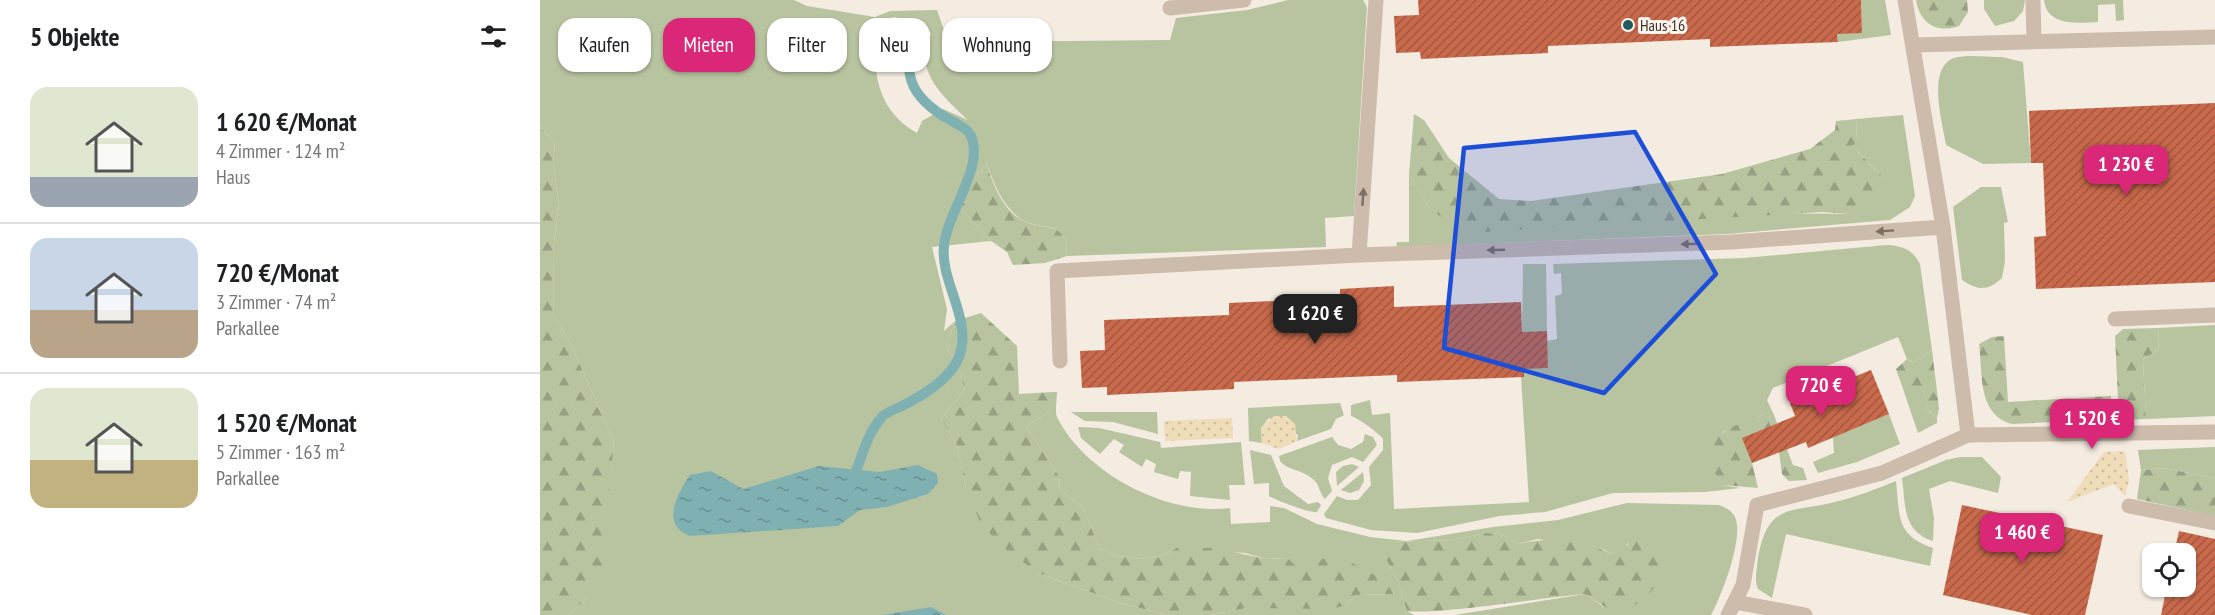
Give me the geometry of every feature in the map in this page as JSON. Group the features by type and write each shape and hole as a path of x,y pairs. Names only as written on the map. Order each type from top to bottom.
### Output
{"street":[{"path":"1170,8 1244,0"},
{"path":"1359,255 1376,0"},
{"path":"1905,0 1943,227 1968,435"},
{"path":"2033,0 2034,41"},
{"path":"1914,45 2215,37"},
{"path":"1060,361 1057,271 1359,255 1732,242 1943,227"},
{"path":"2115,319 2215,315"},
{"path":"1805,615 1732,608 1743,585 1756,505 1882,473 1968,435 2215,432"},
{"path":"2129,506 2215,523"}],"highlighted area":[{"path":"1635,132 1716,274 1604,393 1444,348 1464,148"}],"green space":[{"path":"540,0 794,0 807,6 875,17 890,11 937,10 942,24 942,72 1052,72 1052,41 1170,40 1176,18 1247,10 1288,0 1363,0 1367,7 1354,216 1325,218 1326,247 1067,256 1066,243 1057,230 1026,222 1012,212 999,193 987,164 968,185 961,209 991,241 932,247 947,309 944,331 955,321 946,345 959,371 965,390 941,419 957,445 966,488 1038,573 1123,604 1169,615 568,615 586,599 605,527 614,442 570,342 554,317 553,251 559,203 553,164 555,142 540,126","holes":["859,18 930,18 928,72 933,82 949,102 968,120 943,109 922,121 917,133 903,124 892,112 884,99 876,72 859,72"]},
{"path":"1861,0 1885,0 1891,35 1838,42 1837,33 1862,33"},
{"path":"1916,0 1967,0 1968,12 1959,26 1943,29 1930,25 1925,20"},
{"path":"1984,0 2025,0 2023,11 2014,21 1995,26 1984,9"},
{"path":"2044,0 2123,0 2124,20 2116,21 2115,4 2098,5 2098,22 2065,22 2051,15 2046,9"},
{"path":"1959,57 2002,57 2023,62 2031,163 1983,164 1946,145 1938,97 1938,84 1945,64"},
{"path":"1414,114 1424,120 1449,158 1499,199 1531,201 1722,174 1810,149 1835,130 1836,121 1857,119 1856,142 1852,146 1883,177 1881,191 1872,208 1857,214 1823,212 1464,233 1430,209 1409,174"},
{"path":"1903,115 1915,196 1910,207 1890,220 1727,234 1396,247 1397,242 1409,242 1409,174 1430,209 1849,214 1883,177 1851,145 1856,141 1857,119"},
{"path":"540,126 555,142 553,164 559,203 553,251 554,317 570,342 614,442 603,563 586,599 568,615 540,615"},
{"path":"987,164 995,186 1008,208 1020,219 1058,231 1066,244 1067,256 1045,263 1013,265 1007,252 991,241 961,209 968,185"},
{"path":"1981,187 2001,187 2008,222 2004,223 2005,261 2002,278 1992,285 1978,288 1962,280 1953,207"},
{"path":"1887,245 1906,249 1920,264 1932,350 1913,363 1907,359 1898,337 1773,388 1767,400 1774,415 1763,415 1723,432 1723,485 1740,488 1705,492 1613,493 1545,512 1500,516 1417,533 1371,530 1326,518 1324,514 1337,496 1347,500 1358,500 1371,485 1369,467 1383,450 1383,439 1368,426 1351,416 1351,405 1370,400 1372,415 1390,413 1394,509 1529,502 1521,377 1523,368 1548,368 1547,341 1557,339 1555,296 1562,294 1561,273 1554,274 1553,264 1744,258"},
{"path":"1523,264 1546,264 1547,331 1522,333"},
{"path":"981,313 1017,346 1019,394 1053,392 1053,409 1026,426 1059,476 1060,490 1083,508 1100,549 1118,556 1140,559 1163,556 1176,548 1216,548 1266,559 1287,558 1294,564 1338,556 1389,582 1394,594 1356,595 1346,605 1331,609 1247,608 1211,615 1169,615 1123,604 1038,573 1001,546 980,522 966,488 957,445 941,419 965,390 959,371 946,345 955,321"},
{"path":"2215,325 2215,416 2146,419 2143,360 2159,349 2158,328"},
{"path":"2158,328 2159,349 2143,360 2146,419 2119,420 2115,336 2123,329"},
{"path":"2004,336 2008,402 2111,396 2112,419 2012,424 2001,419 1993,412 1984,392 1979,344 1992,337"},
{"path":"1932,350 1939,408 1937,418 1928,410 1924,391 1902,386 1896,369 1907,359 1913,363"},
{"path":"1902,386 1924,390 1928,410 1937,418 1937,423 1918,433"},
{"path":"1053,392 1057,392 1057,416 1071,439 1109,474 1156,498 1206,509 1230,508 1231,524 1270,522 1270,506 1284,508 1317,524 1370,537 1407,541 1493,527 1558,520 1627,503 1719,505 1734,515 1737,524 1735,550 1726,580 1711,615 1455,615 1585,594 1604,607 1629,542 1624,549 1611,554 1603,549 1538,539 1518,544 1501,534 1486,533 1453,540 1391,542 1384,556 1397,579 1407,611 1414,615 1211,615 1247,608 1346,605 1356,595 1394,594 1387,583 1364,571 1336,566 1294,564 1286,558 1266,559 1245,553 1176,548 1163,556 1140,559 1118,556 1100,549 1083,508 1060,490 1059,476 1026,426 1053,409"},
{"path":"1340,403 1344,415 1336,419 1331,429 1297,441 1298,435 1269,418 1261,428 1262,443 1249,441 1248,408"},
{"path":"1071,412 1157,412 1158,434 1113,422 1085,421"},
{"path":"1889,414 1900,444 1857,462 1818,473 1813,462 1834,453 1833,437"},
{"path":"1763,415 1774,415 1793,465 1803,468 1807,480 1789,481 1782,474 1779,452 1752,463 1758,488 1723,485 1709,464 1713,439 1734,426"},
{"path":"1078,427 1099,428 1160,442 1161,448 1241,442 1245,485 1229,485 1230,500 1190,496 1191,472 1180,471 1178,479 1154,472 1156,464 1146,459 1142,467 1119,452 1124,445 1114,439 1100,454 1081,438"},
{"path":"1365,434 1373,437 1377,445 1363,462 1352,457 1332,465 1328,478 1332,491 1325,499 1315,481 1280,461 1279,456 1332,437 1338,445 1351,449 1363,442"},
{"path":"2215,447 2215,478 2163,468 2141,470 2138,450"},
{"path":"1250,450 1271,455 1284,486 1308,504 1318,502 1321,505 1317,512 1301,509 1269,496 1269,483 1254,484"},
{"path":"1960,457 1982,457 2001,477 1998,493 1950,481 1929,489 1934,518 1933,541 1916,531 1907,516 1902,478 1946,460"},
{"path":"1352,464 1359,467 1337,486 1336,472 1343,466"},
{"path":"2163,468 2215,478 2215,516 2137,499 2141,470"},
{"path":"1363,472 1364,481 1359,490 1350,493 1341,490"},
{"path":"1896,481 1902,523 1912,537 1933,548 1930,566 1786,534 1772,598 1758,589 1756,574 1762,540 1775,519 1784,513 1843,500"},
{"path":"1486,533 1501,534 1518,544 1542,540 1566,540 1589,545 1611,554 1642,539 1659,548 1668,564 1650,593 1638,604 1622,612 1605,607 1585,594 1466,608 1407,611 1397,579 1384,556 1386,546 1391,542 1453,540"}],"sand":[{"path":"1274,416 1286,416 1295,424 1297,441 1279,449 1262,443 1261,428"},
{"path":"1232,418 1233,438 1165,441 1164,421"},
{"path":"2125,451 2129,480 2125,496 2114,484 2067,502 2104,452"}],"water":[{"path":"918,465 937,474 938,483 928,494 887,507 860,510 838,526 690,536 681,531 673,517 676,500 690,475 711,471 743,489 819,466 880,472"},
{"path":"931,607 946,615 882,615"}],"building":[{"name":"Haus 16","path":"1418,0 1861,0 1862,33 1837,34 1838,42 1710,47 1710,39 1548,46 1548,53 1421,59 1420,52 1396,53 1394,16 1419,15"},
{"path":"2215,103 2215,282 2036,289 2034,237 2046,236 2043,163 2031,163 2029,111"},
{"path":"1394,286 1394,307 1521,302 1522,332 1547,331 1548,368 1524,369 1524,377 1397,382 1397,375 1234,382 1234,389 1107,395 1107,387 1082,388 1080,351 1105,350 1104,320 1229,315 1229,303 1340,298 1340,289"},
{"path":"1871,370 1889,414 1808,448 1806,442 1752,463 1742,438 1795,416 1790,403"},
{"path":"1962,505 2103,535 2085,615 2032,615 1943,595"},
{"path":"2179,531 2215,539 2215,615 2161,615 2165,597 2196,597 2196,543 2176,543"}],"waterway":[{"path":"855,474 869,437 877,423 889,412 918,397 942,380 955,365 962,343 962,329 947,274 944,246 946,234 972,167 973,142 966,129 925,102 917,92 910,72"}],"place":[{"name":"Haus 16","path":"1628,25"}]}
